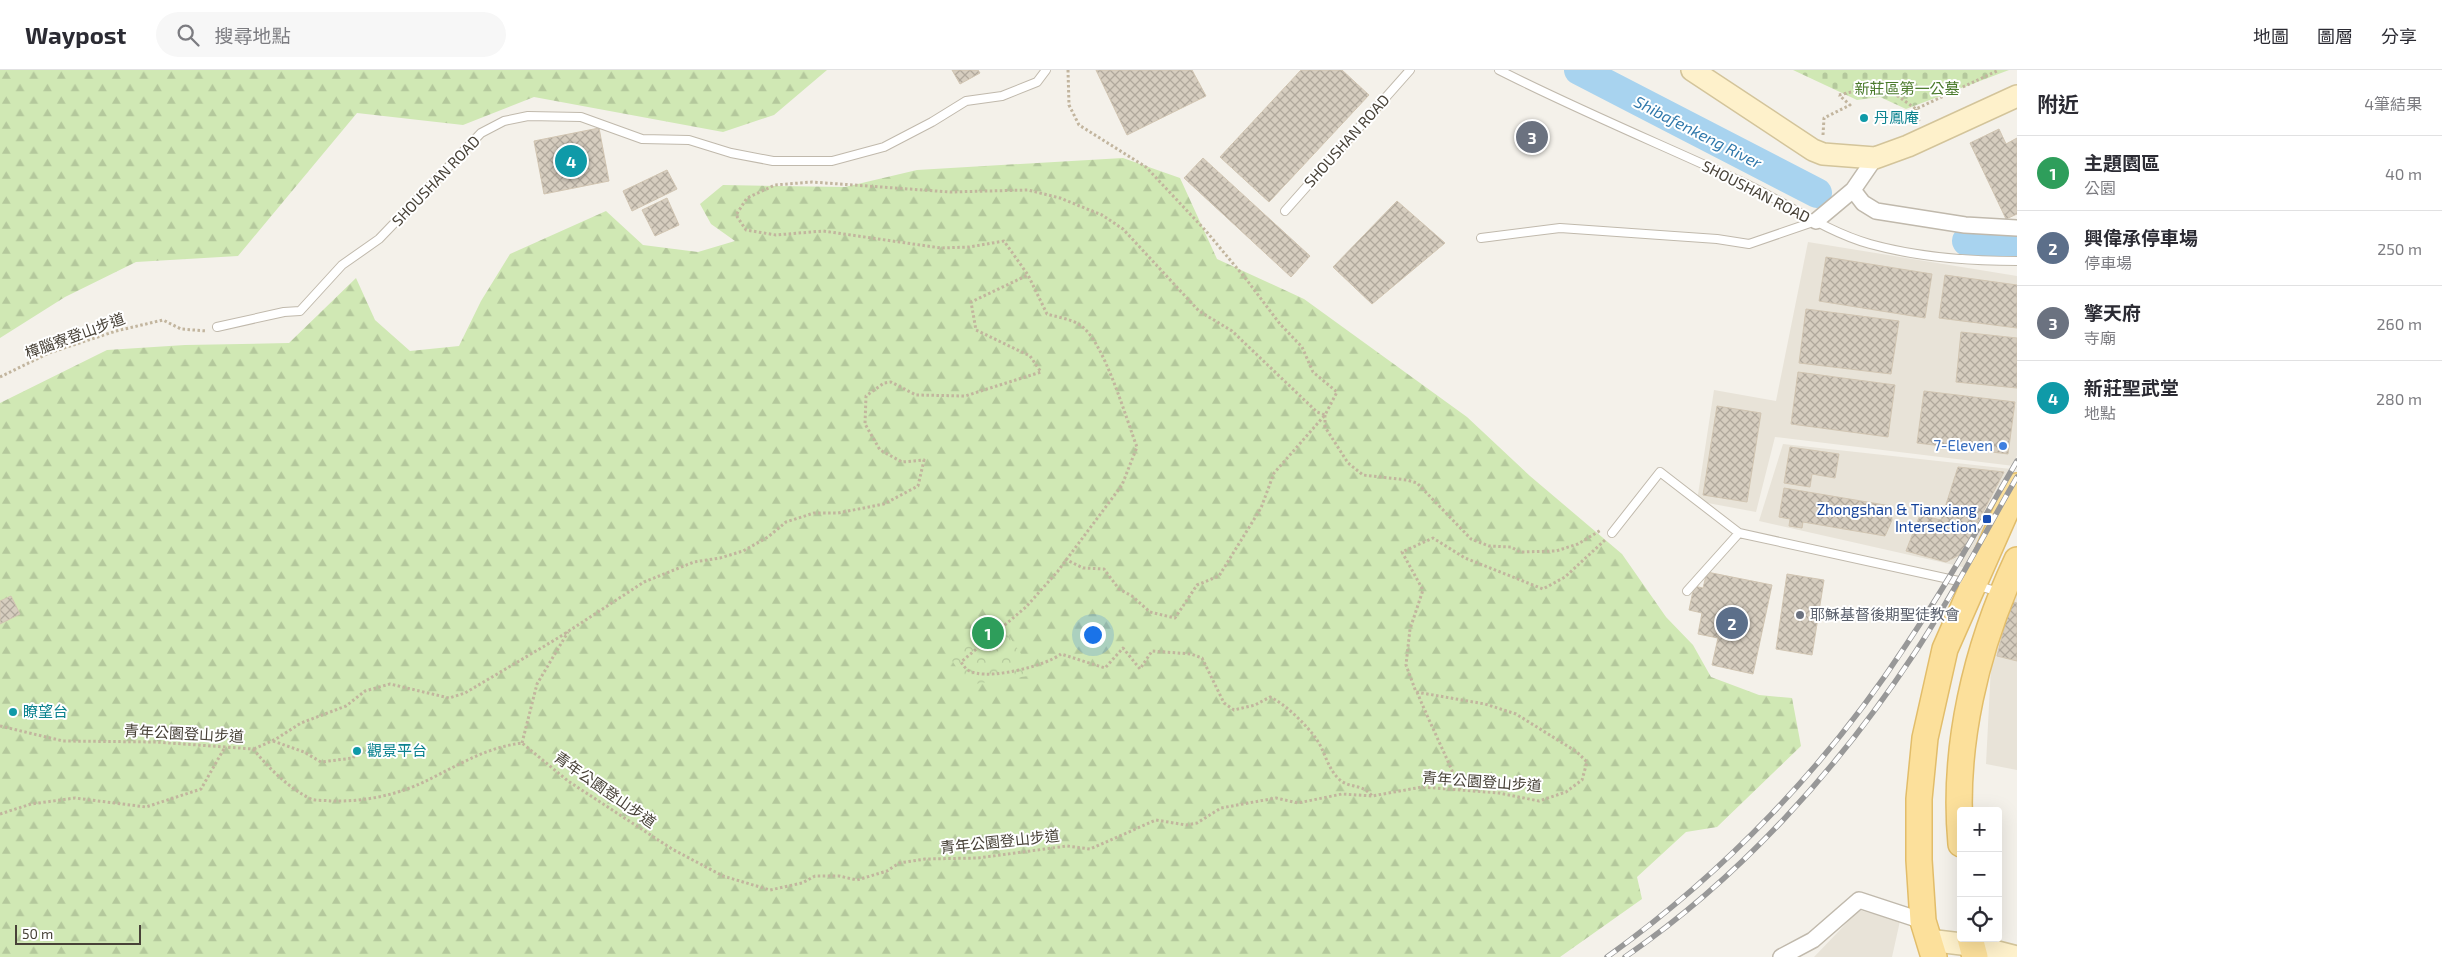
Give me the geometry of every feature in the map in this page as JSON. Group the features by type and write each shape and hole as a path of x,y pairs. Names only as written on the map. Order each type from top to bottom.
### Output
{"main road":[{"path":"1928,939 1919,860 1920,799 1926,738 1945,650 1972,584 2017,486"},
{"path":"1960,807 1962,748 1982,646 2001,593 2017,560"}],"street":[{"path":"1692,70 1813,150 1823,154 1875,158 1908,146 2017,96"},
{"path":"1816,221 1853,190 1875,158"},
{"path":"1853,190 1863,203 1876,211 1965,225 2017,228"},
{"path":"1782,957 1813,940 1859,900 1928,939 2017,956"}],"lane":[{"name":"SHOUSHAN ROAD","path":"217,327 284,312 300,311 342,265 379,239 437,181 480,133 504,121 528,116 581,117 642,139 689,140 730,153 774,161 832,161 884,147 932,122 966,101 1002,96 1037,82 1046,70"},
{"name":"SHOUSHAN ROAD","path":"1285,212 1410,70"},
{"name":"SHOUSHAN ROAD","path":"1499,70 1675,153 1742,182 1816,221"},
{"name":"SHOUSHAN ROAD","path":"1481,238 1560,228 1717,239 1750,244 1816,221"},
{"path":"1816,221 1869,244 1950,258 2017,261"},
{"path":"1612,533 1660,472 1739,533 1972,584 2001,593"},
{"path":"1687,591 1739,533"}],"path":[{"path":"1065,559 1083,568 1104,569 1118,588 1132,596 1150,612 1175,618 1185,606 1197,585 1219,576 1261,508 1274,473 1325,415 1337,392 1313,372 1302,347 1280,324 1206,231 1146,166 1079,125 1070,105 1068,70"},
{"path":"1823,154 1824,118 1850,106 1839,95 1864,89 1892,92 1916,109 2000,70"},
{"path":"1325,415 1316,412 1232,331 1199,311 1123,229 1102,215 1060,198 1028,190 950,192 812,182 775,184 747,198 736,215 746,230 776,234 823,231 941,248 969,247 1004,241 1028,275 1047,314 1080,325 1092,338 1109,370 1137,447 1122,485 1065,559 1058,571 1026,607 961,662 967,670 976,674 999,673 1043,664 1061,654 1105,668 1123,648 1140,670 1152,651 1191,654 1202,658 1224,703 1234,710 1255,705 1270,697 1282,702 1317,740 1329,768 1341,782 1362,786 1372,796"},
{"path":"253,749 272,741 301,722 346,706 365,691 390,684 449,698 465,693 644,582 694,562 720,558 743,551 768,537 786,522 814,513 838,513 884,504 918,486 924,460 902,462 880,450 865,424 866,396 884,383 892,382 916,395 965,396 1041,372 1030,356 976,330 971,302 1028,275"},
{"name":"樟腦寮登山步道","path":"0,377 49,354 116,330 163,320 181,329 209,331 217,327"},
{"path":"1325,415 1325,428 1348,463 1363,475 1407,480 1417,484 1471,539 1489,546 1511,547 1520,552 1532,552 1568,548 1605,527 1612,533 1565,577 1543,589 1465,558 1433,538 1402,552 1422,590 1410,629 1406,665 1430,723 1445,751 1460,790"},
{"path":"522,743 537,684 569,630"},
{"name":"青年公園登山步道","path":"0,726 63,741 156,742 253,749 277,776 313,800 355,802 412,786 428,780 472,757 509,744 522,743 568,781 672,849 723,876 770,890 802,883 815,876 839,876 857,880 887,871 899,863 925,859 978,858 1067,846 1090,849 1156,820 1192,824 1221,808 1276,798 1298,803 1342,794 1372,796 1422,787 1499,793 1540,801 1566,792 1582,780 1587,762 1577,752 1516,714 1485,704 1416,692"},
{"path":"272,741 304,752 326,763 353,758 357,751"},
{"path":"0,814 31,804 75,798 146,807 201,789 225,747"}],"shaded area":[{"path":"1808,242 2017,276 2017,455 2014,466 1775,437 1756,512 1697,501 1714,390 1776,401"},
{"path":"1783,444 2011,469 1967,568 1759,521"},
{"path":"2017,575 2017,770 1986,764 1991,666"},
{"path":"1859,910 1900,921 1892,957 1814,957"}],"green space":[{"path":"0,70 827,70 774,115 723,132 534,97 463,125 357,113 238,256 136,262 65,297 0,338"},
{"name":"新莊區第一公墓","path":"1793,70 2009,70 1906,109 1880,97 1857,100"},
{"path":"1123,158 1180,178 1217,259 1304,299 1467,417 1530,476 1622,554 1666,617 1693,645 1711,677 1759,695 1792,698 1801,746 1717,827 1686,832 1637,877 1642,899 1560,957 0,957 0,403 107,350 185,345 289,343 356,278 375,320 410,351 459,346 481,301 510,254 606,211 643,245 698,252 735,241 711,224 700,204 723,185 845,187 917,170"},
{"path":"993,612 1035,675 968,685 947,653"}],"building":[{"path":"952,70 978,70 980,73 960,84"},
{"path":"1096,70 1192,70 1206,96 1127,135"},
{"path":"1301,70 1342,70 1369,95 1269,202 1220,157"},
{"path":"599,128 609,181 544,194 534,141"},
{"path":"1999,129 2006,144 2017,138 2017,214 2006,219 1970,143"},
{"path":"1203,158 1310,256 1291,277 1184,178"},
{"path":"667,170 677,189 632,211 623,191"},
{"path":"667,198 679,225 655,236 642,210"},
{"path":"1397,201 1445,243 1372,304 1333,267"},
{"path":"1826,257 1932,274 1925,318 1819,301"},
{"path":"1945,275 2017,285 2017,328 1939,318"},
{"path":"1806,309 1899,321 1891,374 1799,363"},
{"path":"1961,332 2017,338 2017,388 1956,382"},
{"path":"1798,372 1895,385 1888,437 1791,424"},
{"path":"1924,391 2015,402 2008,454 1917,443"},
{"path":"1717,406 1761,413 1747,502 1703,495"},
{"path":"1790,447 1839,454 1835,478 1812,474 1810,487 1784,483"},
{"path":"1958,467 2004,472 1961,554 1946,562 1906,551 1920,515 1941,520"},
{"path":"1784,488 1891,506 1892,520 1885,536 1803,522 1802,528 1789,526 1790,519 1779,517"},
{"path":"1707,572 1772,585 1753,674 1712,665 1718,638 1698,634 1702,613 1689,610 1694,586 1703,588"},
{"name":"耶穌基督後期聖徒教會","path":"1787,574 1824,580 1812,655 1776,649"},
{"path":"11,596 20,614 0,624 0,601"},
{"path":"2011,601 2017,603 2017,661 1997,656"}],"waterway":[{"name":"Shibafenkeng River","path":"1579,70 1817,193"},
{"name":"Shibafenkeng River","path":"1967,241 2017,243"}],"railway":[{"path":"1607,957 1692,890 1771,815 1808,775 1875,690 1921,623 2017,461"},
{"path":"1625,957 1708,893 1746,857 1784,819 1853,739 1928,632 2017,477"}],"place":[{"name":"丹鳳庵","path":"1864,118"},
{"name":"擎天府","path":"1532,137"},
{"name":"新莊聖武堂","path":"571,161"},
{"name":"7-Eleven","path":"2003,446"},
{"name":"Zhongshan & Tianxiang Intersection","path":"1987,519"},
{"name":"耶穌基督後期聖徒教會","path":"1800,615"},
{"name":"興偉承停車場","path":"1732,623"},
{"name":"主題園區","path":"988,633"},
{"name":"瞭望台","path":"13,712"},
{"name":"觀景平台","path":"357,751"}]}
